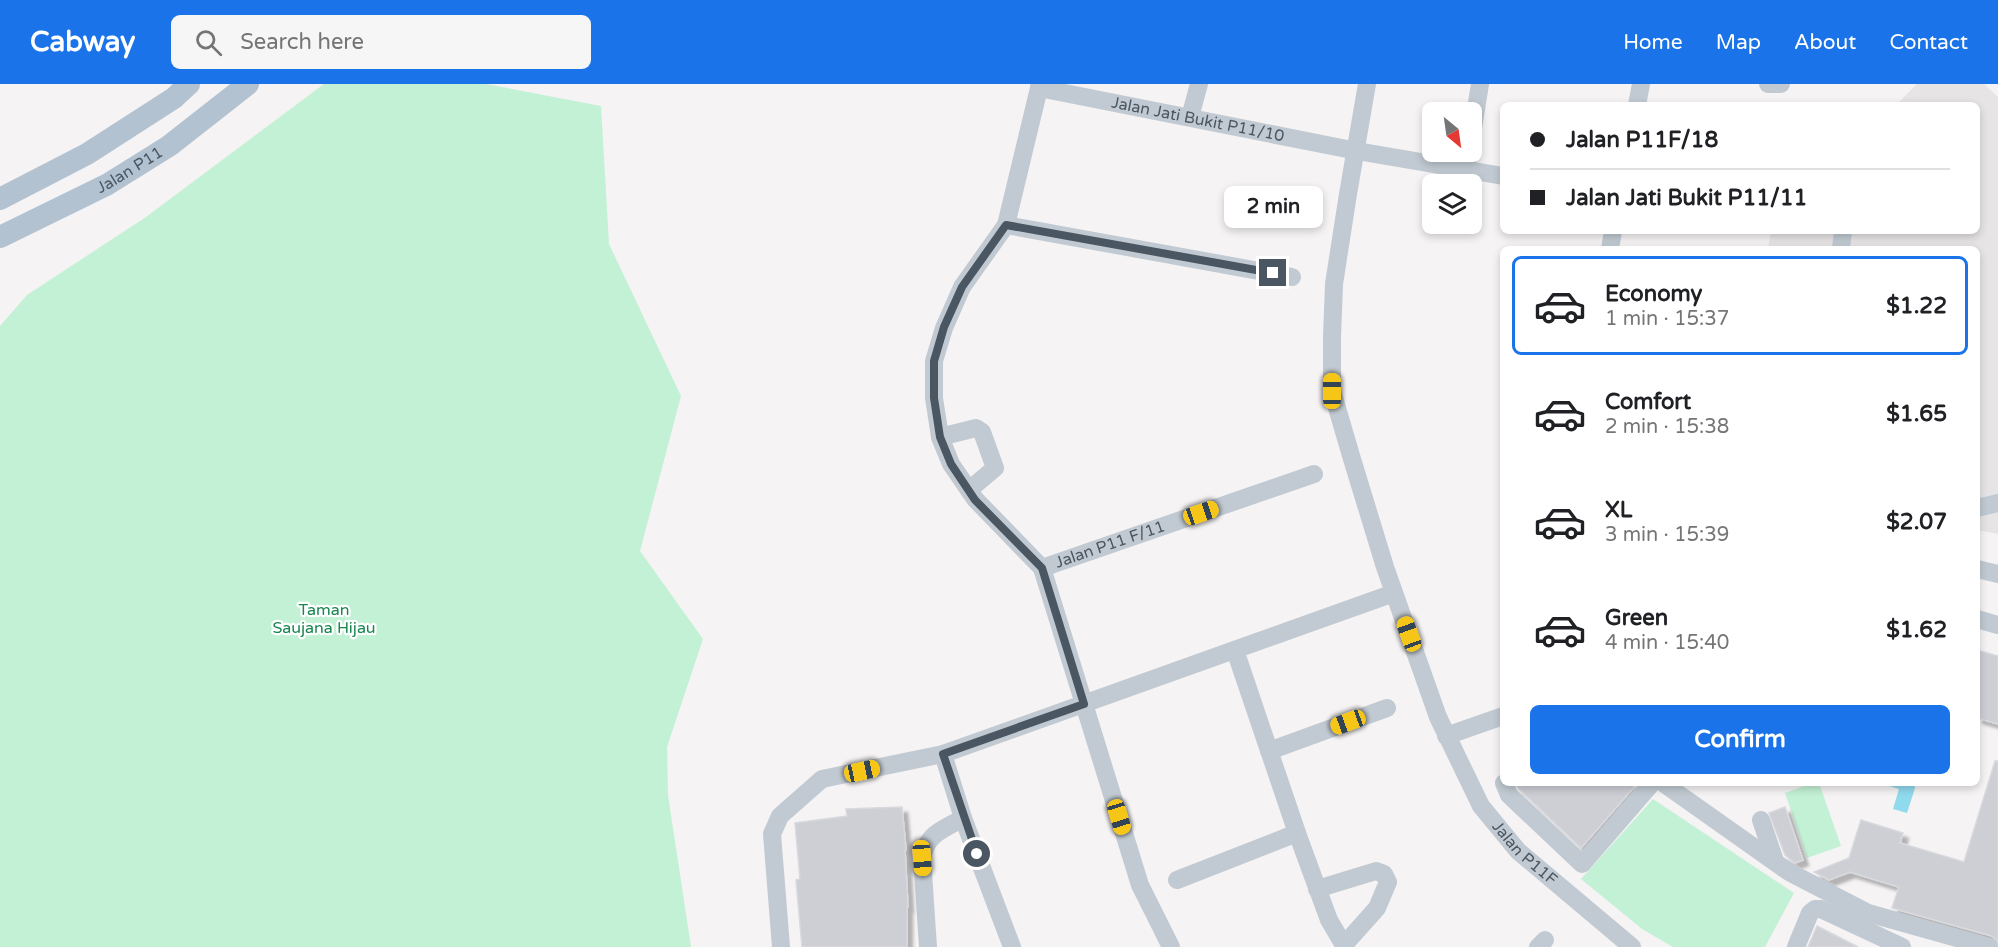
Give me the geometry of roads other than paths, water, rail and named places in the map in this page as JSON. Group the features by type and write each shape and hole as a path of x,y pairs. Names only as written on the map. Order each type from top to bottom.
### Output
{"main road":[{"path":"0,199 87,154 174,98 189,84"},
{"name":"Jalan P11","path":"0,237 65,207 169,146 248,84"}],"street":[{"path":"1190,117 1199,84"},
{"name":"Jalan P11F","path":"1367,84 1334,284 1332,391 1394,593 1446,736 1481,806 1518,851 1632,947"},
{"path":"1477,102 1480,84"},
{"path":"1638,102 1641,84"},
{"path":"1768,84 1781,84"},
{"path":"1040,86 1006,225 962,287 944,327 934,361 934,398 940,437 951,464 975,500 1042,568 1140,885 1171,947"},
{"name":"Jalan Jati Bukit P11/10","path":"1040,86 1357,151 1500,176"},
{"path":"1465,170 1466,162"},
{"path":"1006,225 1292,277"},
{"path":"940,437 976,428 982,432 995,468 969,490"},
{"name":"Jalan P11 F/11","path":"1042,568 1314,474"},
{"path":"1980,507 1998,503"},
{"path":"1980,570 1998,574"},
{"path":"781,947 772,834 780,816 822,779 943,754 1394,593"},
{"path":"1980,620 1998,625"},
{"path":"1236,650 1317,889 1329,920 1345,946 1377,908 1388,882 1384,874 1376,871 1317,889"},
{"path":"1269,751 1387,708"},
{"path":"1446,736 1500,717"},
{"path":"943,754 963,818 1012,947"},
{"path":"1505,786 1509,795 1582,864"},
{"path":"1561,888 1649,786"},
{"path":"1667,786 1801,879 1868,913 1989,947"},
{"path":"927,947 922,858 924,846 931,836 963,818"},
{"path":"1761,820 1775,861"},
{"path":"1177,880 1297,833"},
{"path":"1796,947 1810,912 1815,909 1821,909 1902,947"}],"water":[{"path":"1890,786 1915,786 1907,813 1893,809 1899,789"}],"park label":[{"name":"Taman Saujana Hijau","path":"324,619"}]}
